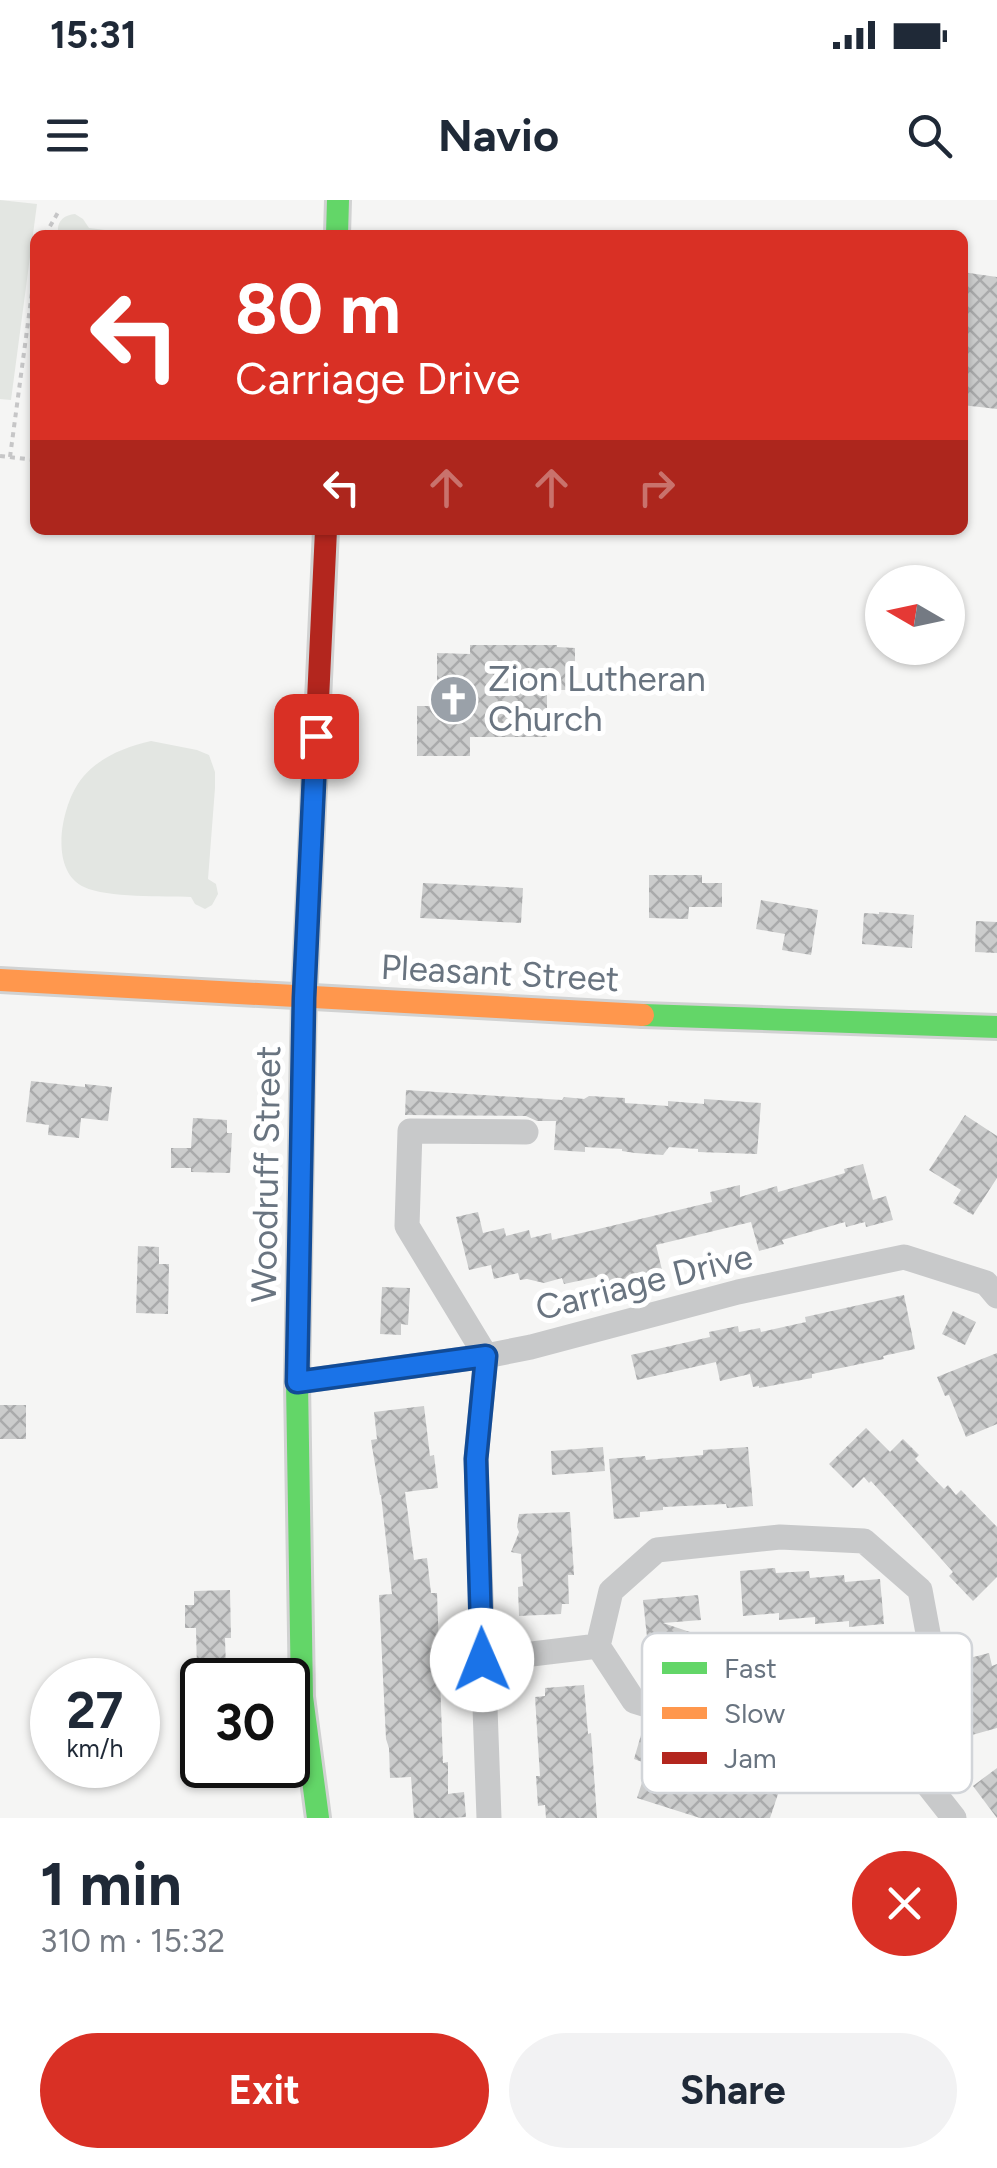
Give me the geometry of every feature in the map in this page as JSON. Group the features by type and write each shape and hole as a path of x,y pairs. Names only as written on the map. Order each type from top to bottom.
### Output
{"street":[{"path":"337,230 338,200"},
{"name":"Woodruff Street","path":"318,1818 302,1697 297,1382 304,998 326,535"},
{"name":"Pleasant Street","path":"0,980 575,1013 997,1027"},
{"path":"489,1818 476,1459 486,1356 407,1226 410,1131 526,1132"},
{"name":"Carriage Drive","path":"297,1382 530,1347 738,1292 904,1256 986,1283 997,1296"},
{"path":"642,1703 634,1701 598,1646 610,1591 657,1550 780,1537 864,1540 920,1590 928,1633"},
{"path":"482,1660 598,1646"},
{"path":"934,1793 954,1818"}],"path":[{"path":"48,230 60,209"},
{"path":"10,457 30,307"},
{"path":"0,456 30,459"}],"shaded area":[{"path":"0,200 37,204 34,230 30,230 11,400 0,399"},
{"path":"75,214 89,228 105,230 58,230 61,220"},
{"path":"151,741 209,755 215,772 208,879 216,884 218,894 205,909 191,897 94,891 72,878 65,866 64,818 75,788 106,758"}],"building":[{"path":"968,273 997,277 997,409 968,406"},
{"name":"Zion Lutheran Church","path":"470,645 575,648 575,690 547,692 547,737 470,737 470,756 417,756 417,706 437,706 437,653 470,654"},
{"path":"649,875 702,875 702,883 722,883 722,907 689,907 688,919 649,918"},
{"path":"423,883 523,888 521,923 420,918"},
{"path":"761,900 818,910 811,955 782,950 785,934 756,929"},
{"path":"864,913 914,915 912,948 862,944"},
{"path":"976,921 997,922 997,953 975,952"},
{"path":"31,1081 112,1087 108,1121 81,1118 79,1138 48,1135 49,1125 26,1122"},
{"path":"406,1090 562,1100 589,1096 625,1098 625,1103 668,1106 668,1101 704,1104 704,1099 761,1103 757,1154 669,1147 663,1155 585,1147 585,1152 554,1150 556,1121 537,1121 526,1116 405,1115"},
{"path":"965,1115 997,1136 997,1178 973,1215 953,1203 961,1190 929,1170"},
{"path":"193,1118 227,1120 227,1133 232,1133 230,1173 171,1168 171,1148 191,1148"},
{"path":"863,1164 873,1200 886,1196 893,1220 866,1227 865,1222 846,1227 845,1222 782,1240 784,1244 759,1251 751,1222 656,1245 662,1270 608,1283 606,1275 564,1284 562,1278 544,1283 520,1280 518,1273 494,1279 491,1265 469,1270 456,1217 478,1212 483,1233 504,1228 506,1236 529,1230 531,1238 551,1233 552,1240 712,1202 710,1192 740,1185 740,1197 777,1186 778,1192"},
{"path":"138,1246 159,1247 159,1264 169,1264 168,1314 136,1313"},
{"path":"382,1287 410,1288 408,1325 401,1324 401,1335 380,1334"},
{"path":"904,1295 915,1349 883,1356 884,1359 759,1388 753,1387 750,1374 720,1381 716,1362 637,1380 631,1355 710,1337 709,1332 738,1326 739,1332 760,1328 761,1332 806,1322 805,1317"},
{"path":"953,1311 976,1322 965,1345 942,1334"},
{"path":"997,1353 997,1424 966,1437 937,1377"},
{"path":"0,1405 26,1405 26,1439 0,1439"},
{"path":"424,1406 438,1488 405,1492 414,1560 427,1558 431,1593 437,1593 443,1763 448,1762 448,1794 464,1792 466,1817 414,1818 411,1777 390,1778 386,1739 379,1595 392,1594 371,1440 377,1439 374,1412"},
{"path":"866,1428 890,1452 903,1439 919,1455 915,1459 944,1489 948,1485 956,1495 961,1490 997,1527 997,1577 973,1601 949,1576 953,1572 871,1481 864,1477 853,1488 829,1464"},
{"path":"603,1447 605,1471 552,1475 551,1451"},
{"path":"748,1447 753,1506 663,1507 640,1512 640,1517 614,1519 609,1459 645,1456 646,1460"},
{"path":"570,1512 574,1575 568,1575 569,1604 562,1604 561,1614 519,1616 518,1587 523,1586 521,1554 511,1552 519,1532 519,1514"},
{"path":"775,1568 776,1573 809,1571 810,1578 844,1575 845,1582 880,1579 884,1624 815,1624 815,1617 779,1620 779,1613 743,1616 740,1571"},
{"path":"230,1590 231,1638 225,1638 226,1658 197,1658 196,1628 185,1628 185,1605 194,1605 194,1591"},
{"path":"698,1595 701,1620 663,1623 693,1633 647,1633 643,1600"},
{"path":"989,1653 992,1666 997,1664 997,1728 972,1735 972,1701 972,1657"},
{"path":"584,1685 597,1818 546,1818 545,1805 538,1806 535,1697 545,1696 545,1688"},
{"path":"641,1735 642,1762 634,1759"},
{"path":"997,1768 997,1818 973,1786"},
{"path":"642,1783 642,1793 778,1793 770,1818 700,1818 637,1798"}],"traffic: fast":[{"path":"337,230 338,200"},
{"path":"643,1015 997,1027"},
{"path":"302,1096 297,1382 302,1697 318,1818"}],"traffic: slow":[{"path":"0,980 643,1015"}],"traffic: jam":[{"path":"302,1096 326,535"}],"place":[{"name":"Zion Lutheran Church","path":"453,699"}],"route":[{"path":"316,736 304,998 297,1382 486,1356 476,1459 482,1660"}]}
